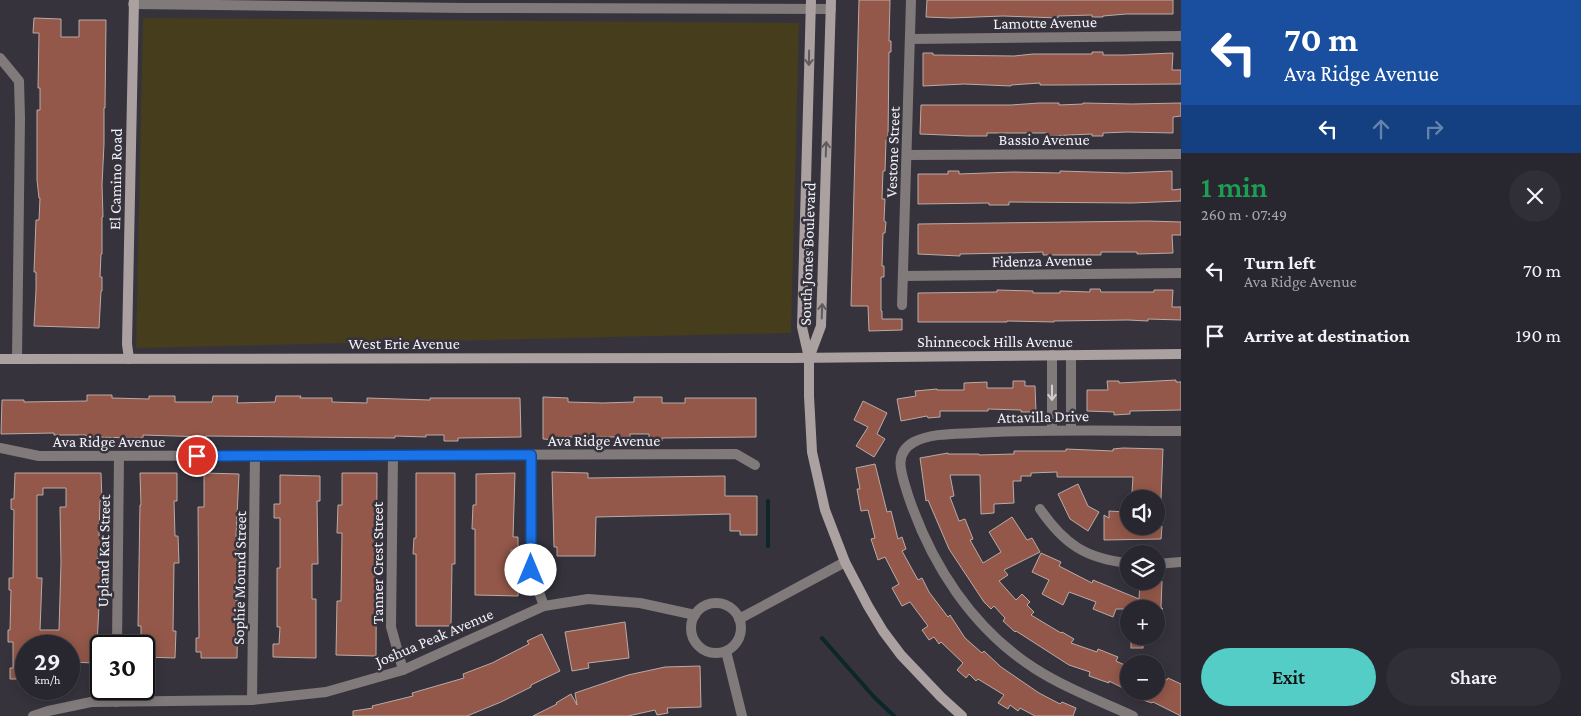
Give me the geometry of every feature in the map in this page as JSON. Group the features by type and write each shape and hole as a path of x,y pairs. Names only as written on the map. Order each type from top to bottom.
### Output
{"street":[{"name":"Vestone Street","path":"902,305 911,0"},
{"path":"134,2 465,8 831,5"},
{"name":"El Camino Road","path":"129,359 127,344 134,2"},
{"name":"South Jones Boulevard","path":"809,358 802,327 811,5"},
{"name":"South Jones Boulevard","path":"809,358 821,326 831,5"},
{"name":"Lamotte Avenue","path":"910,39 1181,36"},
{"path":"0,58 19,81 17,359"},
{"name":"Bassio Avenue","path":"907,155 1181,154"},
{"name":"Fidenza Avenue","path":"903,276 1181,273"},
{"name":"Shinnecock Hills Avenue","path":"809,358 1181,354"},
{"path":"1052,355 1052,430"},
{"path":"1070,355 1071,430"},
{"path":"809,358 808,396 812,452 825,510 845,562 883,631 901,655 940,697 962,716"},
{"name":"West Erie Avenue","path":"0,359 809,358"},
{"name":"Attavilla Drive","path":"1133,716 1072,689 1034,668 998,640 970,610 948,582 915,515 900,468 900,458 902,452 908,446 921,438 934,436 1052,430 1181,430"},
{"name":"Ava Ridge Avenue","path":"0,448 40,456 736,454 756,465"},
{"name":"Tanner Crest Street","path":"393,455 391,628 403,670"},
{"path":"531,455 531,570 544,606"},
{"name":"Upland Kat Street","path":"117,635 119,456"},
{"name":"Sophie Mound Street","path":"252,700 255,456"},
{"path":"1040,509 1060,535 1079,550 1103,559 1120,562"},
{"path":"740,618 845,562"},
{"path":"1165,563 1181,562"},
{"name":"Joshua Peak Avenue","path":"33,716 48,710 91,702 252,700 326,692 403,670 544,606 588,599 640,603 695,615"},
{"path":"718,603 731,608 740,618 741,632 739,638 736,644 726,651 720,653 709,652 699,646 692,635 695,615 705,606 718,603"},
{"path":"726,651 742,716"}],"sand":[{"path":"143,18 799,23 791,333 136,348"}],"building":[{"path":"859,0 890,0 889,41 891,41 891,52 889,52 888,140 886,140 885,171 883,171 882,199 885,199 884,221 886,222 885,233 883,233 882,266 884,266 884,277 881,277 881,311 882,319 902,319 902,330 869,331 868,306 851,306"},
{"path":"927,0 1173,0 1173,14 1126,14 1103,17 1092,17 1092,15 1058,16 1058,18 1003,16 926,17"},
{"path":"34,18 61,19 61,37 79,37 79,20 106,20 103,217 100,277 102,277 102,291 99,328 34,326 36,220 39,220 40,198 37,180 37,110 40,110 40,88 38,88 39,33 33,33"},
{"path":"1092,52 1103,52 1103,55 1173,53 1172,70 1181,70 1181,84 1040,85 1040,83 1011,86 964,84 923,86 923,53 933,53 933,55 1014,56 1033,54 1092,54"},
{"path":"1059,103 1059,105 1083,103 1181,103 1181,116 1173,117 1173,133 1103,133 1103,136 1092,136 1092,134 1048,136 1048,133 987,133 987,136 920,134 921,105 1011,105"},
{"path":"948,171 959,171 959,174 1060,173 1060,171 1126,173 1172,171 1172,190 1181,189 1181,201 1132,203 1009,202 1009,205 989,205 989,203 918,204 918,174 948,174"},
{"path":"1181,222 1181,235 1172,235 1173,253 1101,252 1101,255 1043,255 1043,252 960,254 960,256 918,254 918,224"},
{"path":"1090,289 1100,289 1101,292 1173,290 1172,307 1181,307 1181,320 918,322 918,293 997,292 997,290 1060,293 1060,291 1090,292"},
{"path":"1176,380 1176,382 1181,382 1181,410 1130,411 1130,414 1114,415 1114,412 1087,411 1087,390 1108,390 1107,381 1119,381 1119,383"},
{"path":"1013,381 1025,381 1025,386 1035,386 1036,412 988,409 988,411 940,411 940,417 928,418 927,416 901,421 897,399 916,396 915,391 937,389 964,390 964,383 987,382 987,388 1013,388"},
{"path":"87,395 112,395 112,398 149,399 149,396 175,396 175,402 212,402 213,396 238,396 237,403 275,402 276,396 332,398 332,402 367,403 367,398 430,400 430,398 520,398 521,437 458,438 458,441 444,441 444,435 426,435 426,437 395,436 395,438 143,435 143,438 86,437 86,435 54,435 54,433 1,434 2,400 24,400 24,402 87,401"},
{"path":"543,397 568,398 568,402 603,403 634,402 634,397 662,397 662,403 685,403 685,398 756,398 756,437 662,438 662,441 649,441 649,434 630,434 630,437 558,437 558,440 543,439"},
{"path":"863,401 887,413 877,434 885,439 874,457 856,446 868,427 854,420"},
{"path":"1066,449 1113,451 1113,449 1163,449 1161,490 1132,490 1133,477 1057,477 1057,472 1031,473 1031,476 1021,476 1021,481 1013,481 1014,503 994,504 994,513 981,514 980,475 950,475 954,496 950,497 959,521 965,519 973,539 970,540 983,563 1001,552 989,532 1012,517 1027,540 1032,538 1040,552 1004,570 1008,575 999,581 1016,600 1022,594 1030,602 1027,605 1034,612 1031,615 1074,639 1071,643 1097,652 1098,649 1118,657 1116,661 1120,663 1120,686 1109,681 1109,683 1089,676 1090,672 1069,665 1015,632 1003,621 1005,618 994,606 991,609 984,602 949,549 928,500 926,501 920,458 948,453 979,455 1014,454 1014,451 1066,451"},
{"path":"875,464 887,512 891,511 898,539 902,537 906,549 902,551 918,580 922,578 929,592 948,617 950,615 965,638 982,653 984,651 1001,667 1039,693 1060,704 1062,702 1076,708 1073,716 1035,716 1020,708 1018,711 1010,705 1008,709 998,703 1004,695 978,679 976,681 969,674 966,678 957,670 963,663 941,642 939,644 934,637 929,640 922,630 928,626 910,602 902,606 892,588 899,584 885,557 878,560 871,539 875,538 868,510 861,511 857,489 860,489 856,468"},
{"path":"552,472 588,473 588,478 725,476 725,496 757,496 757,535 740,535 740,531 730,531 730,514 596,517 595,556 557,556 557,547 554,547"},
{"path":"15,473 101,473 102,501 100,501 99,536 104,536 104,550 98,550 98,568 101,568 97,635 90,635 90,663 80,662 80,635 15,635 15,679 10,679 10,668 13,668 13,642 8,642 11,590 9,590 9,578 13,578 14,510 11,509 11,499 14,499","holes":["43,488 66,488 66,507 60,507 59,630 40,630 42,578 37,578 37,495 43,495"]},
{"path":"140,473 177,473 177,501 174,501 175,536 178,536 179,563 174,563 173,631 176,631 175,658 155,657 155,635 141,635 141,626 138,626"},
{"path":"204,473 239,474 236,537 239,537 238,568 242,568 242,581 235,581 235,600 238,600 237,658 201,658 201,652 196,652 196,638 199,638 198,507 204,507"},
{"path":"342,473 377,473 376,656 336,655 337,601 341,601 342,533 337,533 338,505 342,505"},
{"path":"416,473 455,473 455,564 452,564 451,626 416,626 416,554 413,554 414,538 416,538"},
{"path":"515,473 513,537 518,537 518,550 511,550 510,568 512,568 511,582 519,582 518,596 475,595 475,529 472,529 473,505 476,505 476,474"},
{"path":"280,475 320,476 320,501 317,501 318,564 312,564 312,599 316,599 316,658 273,657 273,644 279,644 280,627 277,627 277,568 280,568 280,518 274,518 274,504 280,504"},
{"path":"1078,484 1088,506 1099,512 1088,531 1070,519 1058,494"},
{"path":"1109,511 1120,512 1120,535 1161,535 1161,539 1104,540 1104,515 1109,518"},
{"path":"1041,553 1061,562 1059,566 1092,583 1093,580 1139,599 1140,590 1162,590 1161,600 1120,600 1120,609 1116,609 1113,617 1093,609 1096,602 1069,592 1063,605 1042,594 1049,580 1032,572"},
{"path":"625,622 629,658 588,663 589,668 572,671 565,632"},
{"path":"542,634 560,671 501,702 467,716 353,716 353,711 373,708 372,706 413,696 412,693 464,678 463,674 492,663 529,644 527,641"},
{"path":"1131,645 1143,645 1143,648 1131,648"},
{"path":"700,666 701,707 667,708 668,713 657,715 655,710 628,716 533,716 557,704 571,694 577,705 575,693 628,675 665,667"},
{"path":"1168,678 1181,684 1181,716 1143,700 1165,700 1165,679"}],"waterway":[{"path":"768,501 768,546"},
{"path":"822,638 874,697 894,716"}],"route":[{"path":"197,456 531,455 531,570"}]}
